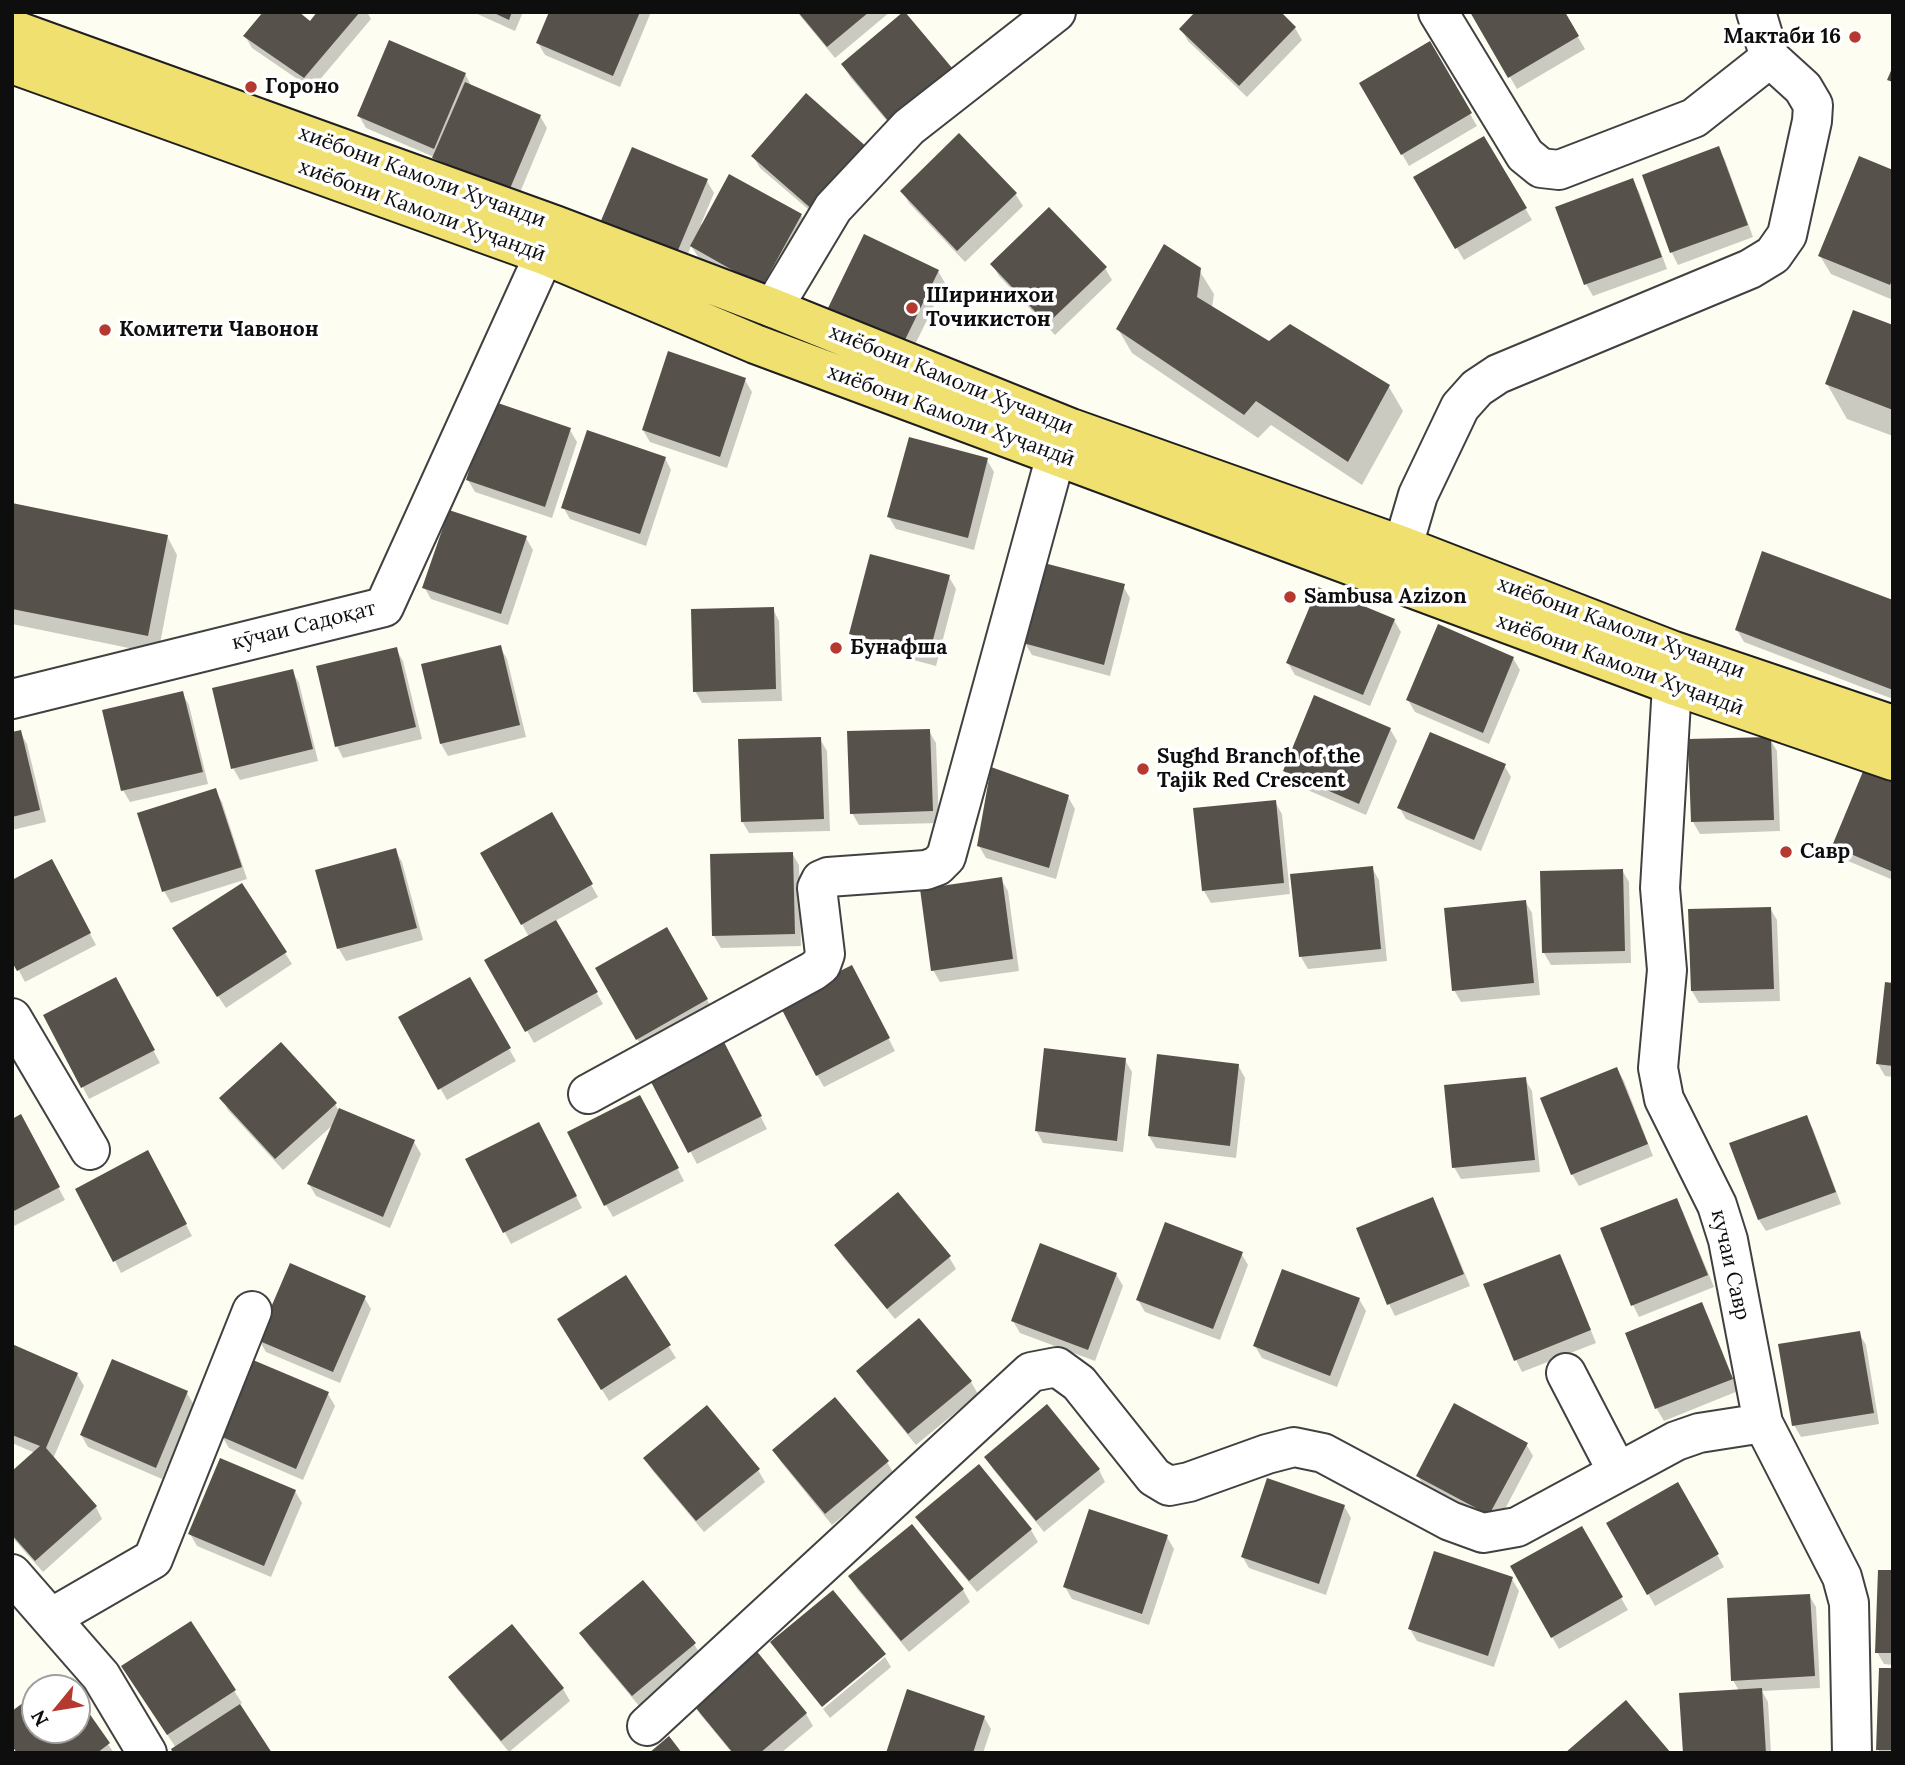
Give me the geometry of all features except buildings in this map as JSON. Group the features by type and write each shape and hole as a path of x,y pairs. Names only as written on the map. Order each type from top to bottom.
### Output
{"main road":[{"name":"хиёбони Камоли Хучанди","path":"12,29 555,225 1071,428 1403,545 1674,651 1893,725"},
{"name":"хиёбони Камоли Хуҷандӣ","path":"12,64 544,255 755,344 1672,685 1893,761"}],"street":[{"path":"773,309 833,208 909,127 1056,12"},
{"path":"1438,12 1525,155 1541,168 1559,170 1694,118 1770,58"},
{"path":"1403,545 1418,495 1460,407 1477,388 1498,374 1750,269 1773,255 1787,235 1812,121 1813,105 1803,88 1770,58 1756,12"},
{"name":"кӯчаи Садоқат","path":"12,699 384,607 544,255"},
{"path":"588,1094 821,965 825,954 817,888 821,880 828,877 926,870 937,866 946,857 1056,455"},
{"name":"кучаи Савр","path":"1672,685 1660,888 1667,971 1658,1069 1664,1099 1717,1205 1728,1240 1763,1423 1842,1577 1849,1603 1852,1753"},
{"path":"12,1018 90,1150"},
{"path":"51,1618 153,1559 252,1311"},
{"path":"647,1726 1031,1372 1056,1367 1079,1383 1154,1477 1169,1486 1189,1482 1294,1447 1323,1453 1450,1521 1483,1533 1517,1527 1676,1441 1699,1433 1763,1423"},
{"path":"1566,1373 1618,1471"},
{"path":"12,1574 101,1676 147,1753"}],"place":[{"name":"Мактаби 16","path":"1855,37"},
{"name":"Гороно","path":"251,87"},
{"name":"Ширинихои Точикистон","path":"912,308"},
{"name":"Комитети Чавонон","path":"105,330"},
{"name":"Sambusa Azizon","path":"1290,597"},
{"name":"Бунафша","path":"836,648"},
{"name":"Sughd Branch of the Tajik Red Crescent","path":"1143,769"},
{"name":"Савр","path":"1786,852"}]}
